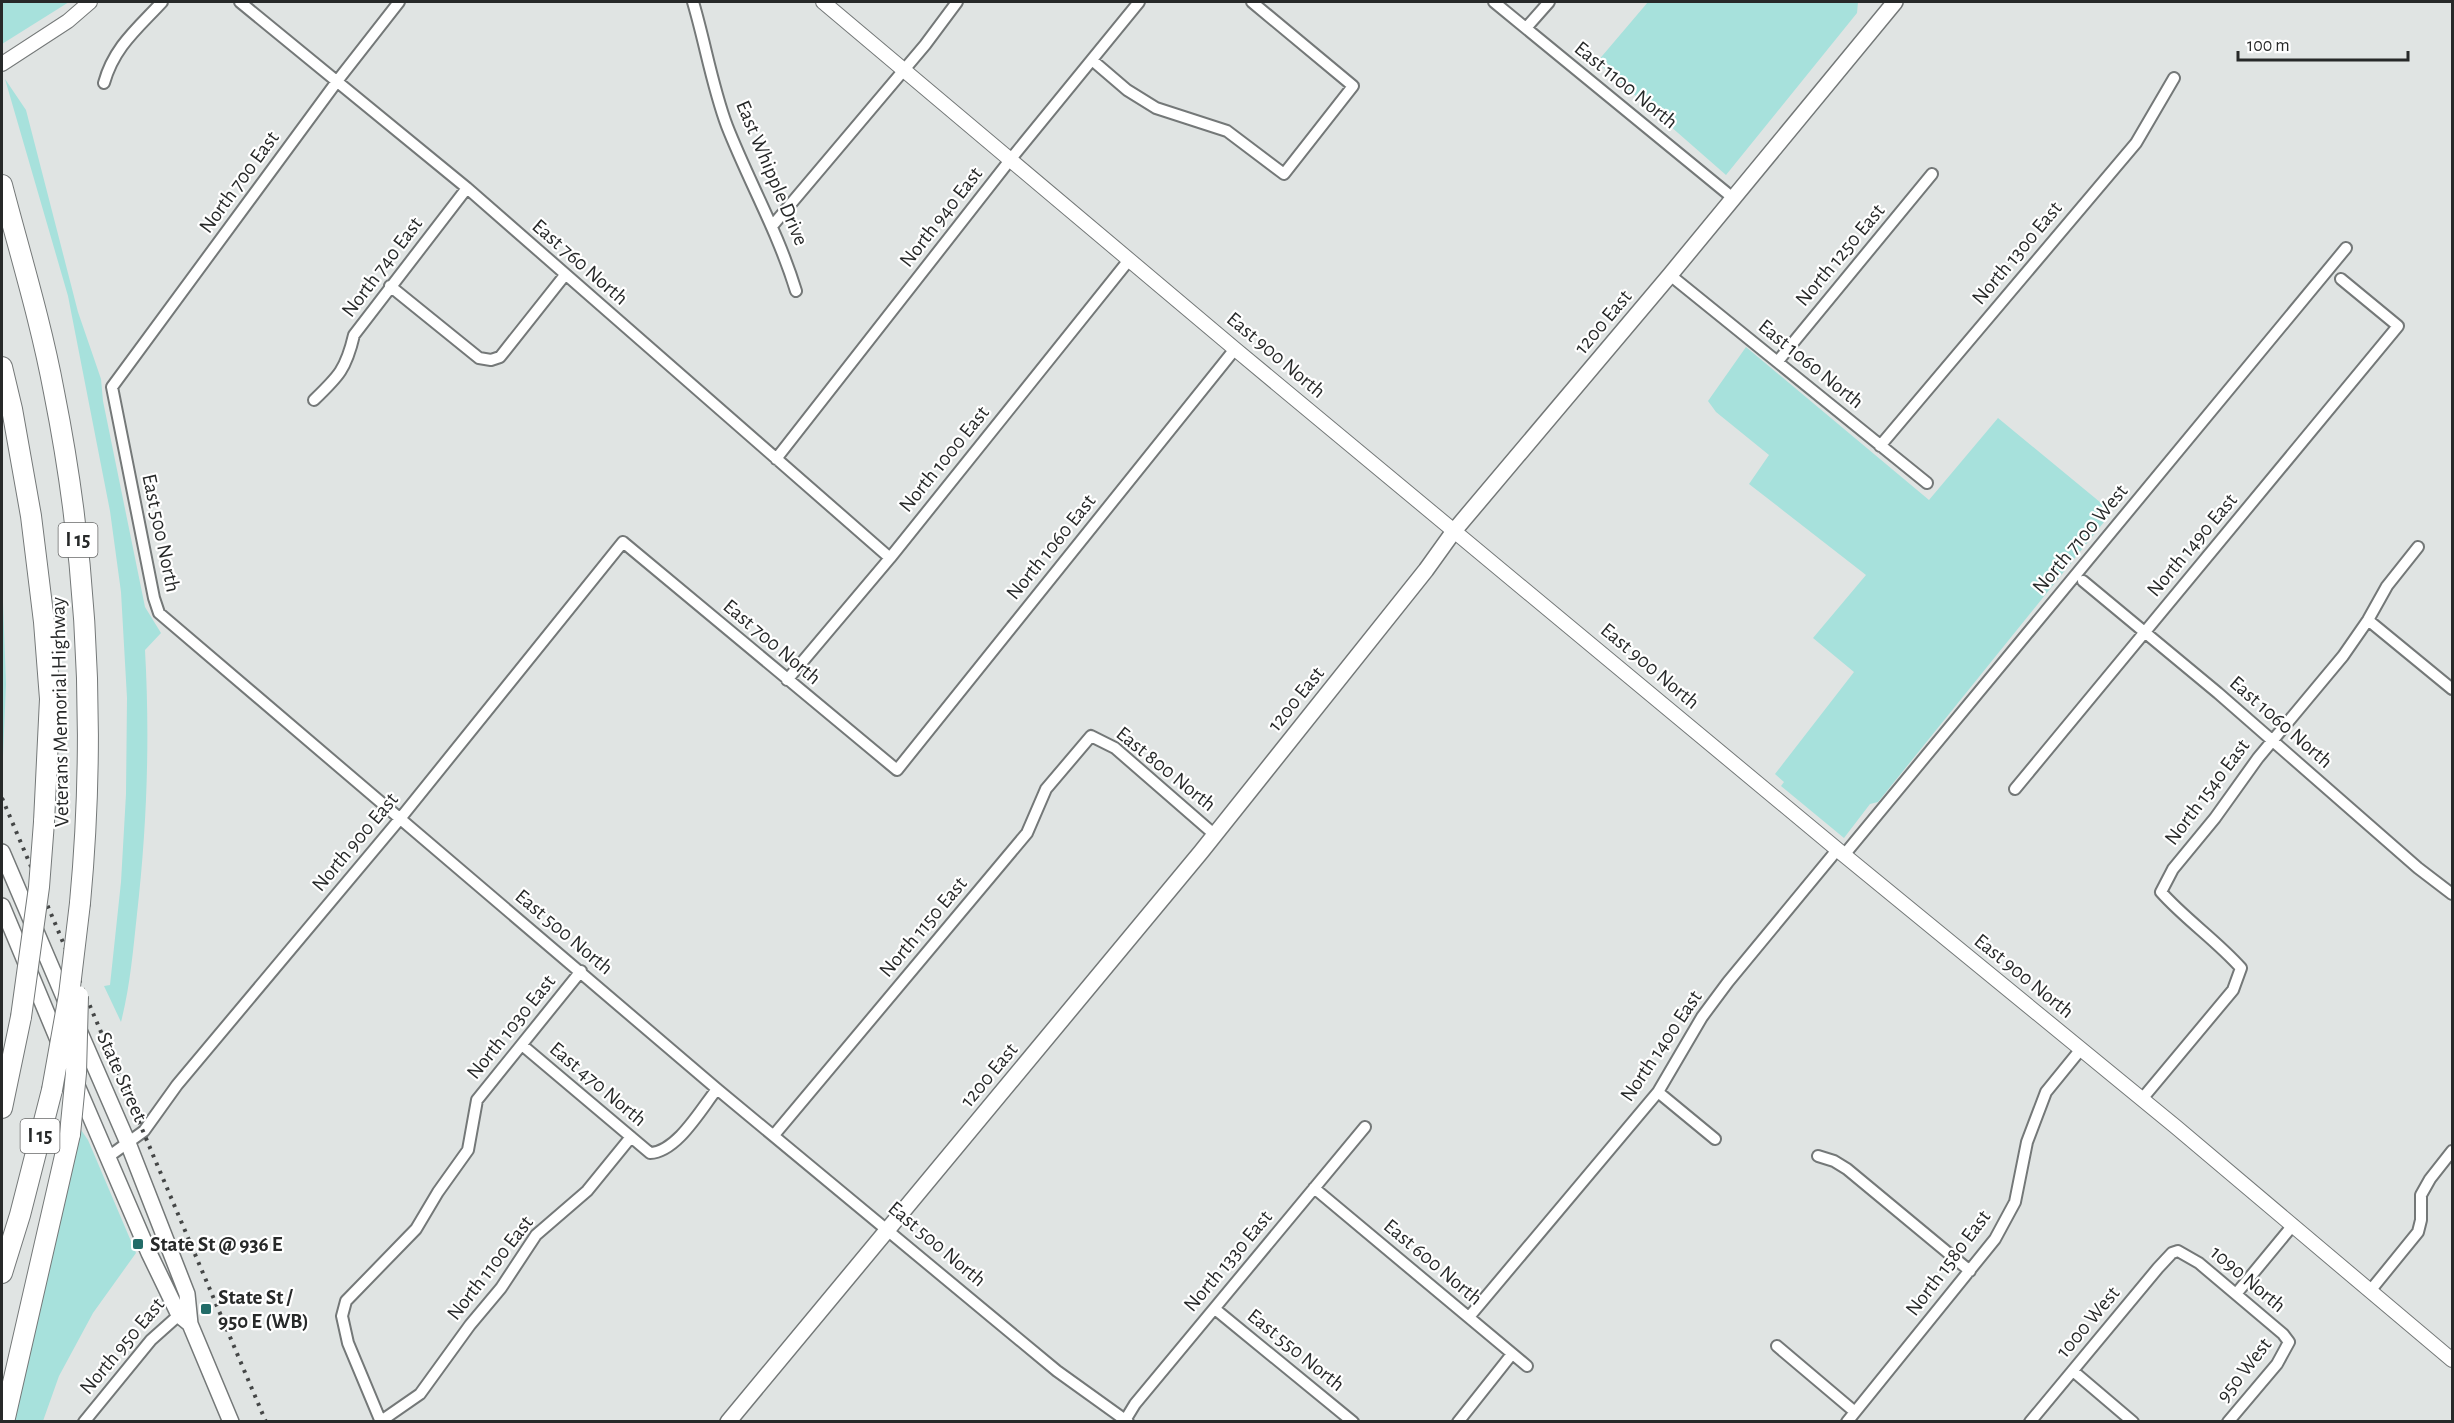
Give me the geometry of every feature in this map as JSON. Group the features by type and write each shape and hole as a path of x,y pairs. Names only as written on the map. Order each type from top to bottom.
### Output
{"highway":[{"name":"Veterans Memorial Highway","path":"2,185 54,390 68,465 81,569 89,719 87,826 75,949 52,1090 26,1193 2,1273"},
{"name":"Veterans Memorial Highway","path":"2,367 12,408 31,516 44,622 50,699 39,887 21,1017 2,1107"},
{"path":"4,1422 70,1134 78,1043 75,949"},
{"path":"2,1035 21,1017"}],"main road":[{"name":"1200 East","path":"728,1422 1215,835 1426,570 1454,531 1670,275 1895,2"},
{"name":"State Street","path":"2,852 127,1141 187,1294 184,1319"},
{"name":"State Street","path":"2,906 108,1157 231,1422"}],"street":[{"path":"2,64 68,21 90,2"},
{"path":"104,83 109,63 115,53 162,2"},
{"name":"East 760 North","path":"240,2 338,80 467,189 890,558"},
{"name":"North 700 East","path":"112,387 338,80 399,2"},
{"name":"East Whipple Drive","path":"693,2 726,122 745,172 773,225 796,291"},
{"name":"East 900 North","path":"823,2 1235,349 1841,853 2142,1099 2452,1360"},
{"path":"773,225 904,70 957,2"},
{"name":"North 940 East","path":"776,459 1010,159 1139,2"},
{"path":"1092,60 1127,90 1156,108 1227,131 1284,174 1353,86 1252,2"},
{"name":"East 1100 North","path":"1494,2 1733,198"},
{"path":"1526,28 1549,2"},
{"name":"North 1300 East","path":"1880,446 2136,143 2174,78"},
{"name":"North 1250 East","path":"1778,361 1932,174"},
{"name":"North 740 East","path":"314,400 337,378 348,360 354,335 467,189"},
{"name":"North 7100 West","path":"1841,853 2346,248"},
{"name":"North 1000 East","path":"787,680 890,558 1129,260"},
{"path":"390,286 466,349 479,358 491,360 500,357 565,275"},
{"name":"East 1060 North","path":"1670,275 1927,483"},
{"name":"North 1490 East","path":"2015,789 2398,326 2341,279"},
{"name":"North 1060 East","path":"897,770 1235,349"},
{"name":"East 500 North","path":"112,387 159,614 717,1089 1057,1371 1125,1421"},
{"name":"East 700 North","path":"623,542 897,770"},
{"name":"North 900 East","path":"108,1157 127,1141 144,1131 177,1085 399,820 623,542"},
{"name":"North 1540 East","path":"2142,1099 2233,990 2241,968 2223,948 2175,908 2161,892 2173,869 2215,818 2272,740 2343,656 2368,620 2387,586 2418,548"},
{"name":"East 1060 North","path":"2083,581 2218,693 2418,868 2452,894"},
{"path":"2368,620 2452,689"},
{"name":"East 800 North","path":"1091,736 1115,748 1215,835"},
{"name":"North 1150 East","path":"774,1135 1027,833 1046,789 1091,736"},
{"name":"North 1400 East","path":"1469,1317 1658,1092 1702,1017 1728,981 1841,853"},
{"name":"North 1030 East","path":"381,1421 348,1343 342,1316 346,1301 416,1229 438,1192 468,1150 477,1100 581,971"},
{"name":"East 470 North","path":"522,1045 650,1153 660,1152 673,1144 717,1089"},
{"name":"North 1580 East","path":"1847,1422 1995,1239 2015,1202 2027,1142 2046,1092 2081,1049"},
{"path":"1658,1092 1715,1139"},
{"name":"North 1330 East","path":"1125,1421 1365,1127"},
{"name":"North 1100 East","path":"381,1421 420,1394 470,1325 501,1288 536,1235 587,1191 631,1137"},
{"path":"2370,1291 2418,1232 2421,1220 2421,1195 2430,1179 2452,1151"},
{"path":"1818,1156 1834,1161 1847,1169 1970,1271"},
{"name":"East 600 North","path":"1314,1188 1527,1366"},
{"path":"2236,1294 2293,1225"},
{"name":"1090 North","path":"2178,1251 2199,1263 2283,1334 2289,1342"},
{"name":"1000 West","path":"2030,1422 2158,1268 2172,1253 2178,1251"},
{"name":"East 550 North","path":"1215,1309 1353,1422"},
{"name":"North 950 East","path":"84,1422 151,1340 184,1319"},
{"name":"950 West","path":"2228,1422 2277,1364 2289,1342"},
{"path":"1777,1346 1855,1412"},
{"path":"1458,1422 1512,1354"},
{"path":"2073,1371 2133,1422"}],"shaded area":[{"path":"2,2 69,2 2,44"},
{"path":"1648,2 1858,2 1857,13 1726,175 1597,62"},
{"path":"5,79 26,110 78,312 101,379 103,401 145,607 161,633 145,650 147,782 143,848 131,969 121,1022 104,986 110,985 121,882 126,794 127,698 121,592 110,511 68,296"},
{"path":"1746,347 1929,500 1998,418 2112,512 1878,802 1870,804 1844,838 1781,786 1784,782 1775,774 1854,672 1813,638 1866,575 1749,484 1769,455 1716,412 1708,401"},
{"path":"2,575 6,684 3,756 2,756"},
{"path":"79,1127 88,1140 136,1253 93,1313 59,1376 43,1421 13,1422"}],"railway":[{"path":"2,798 266,1422"}],"place":[{"name":"State St @ 936 E","path":"138,1244"},
{"name":"State St / 950 E (WB)","path":"206,1309"}]}
